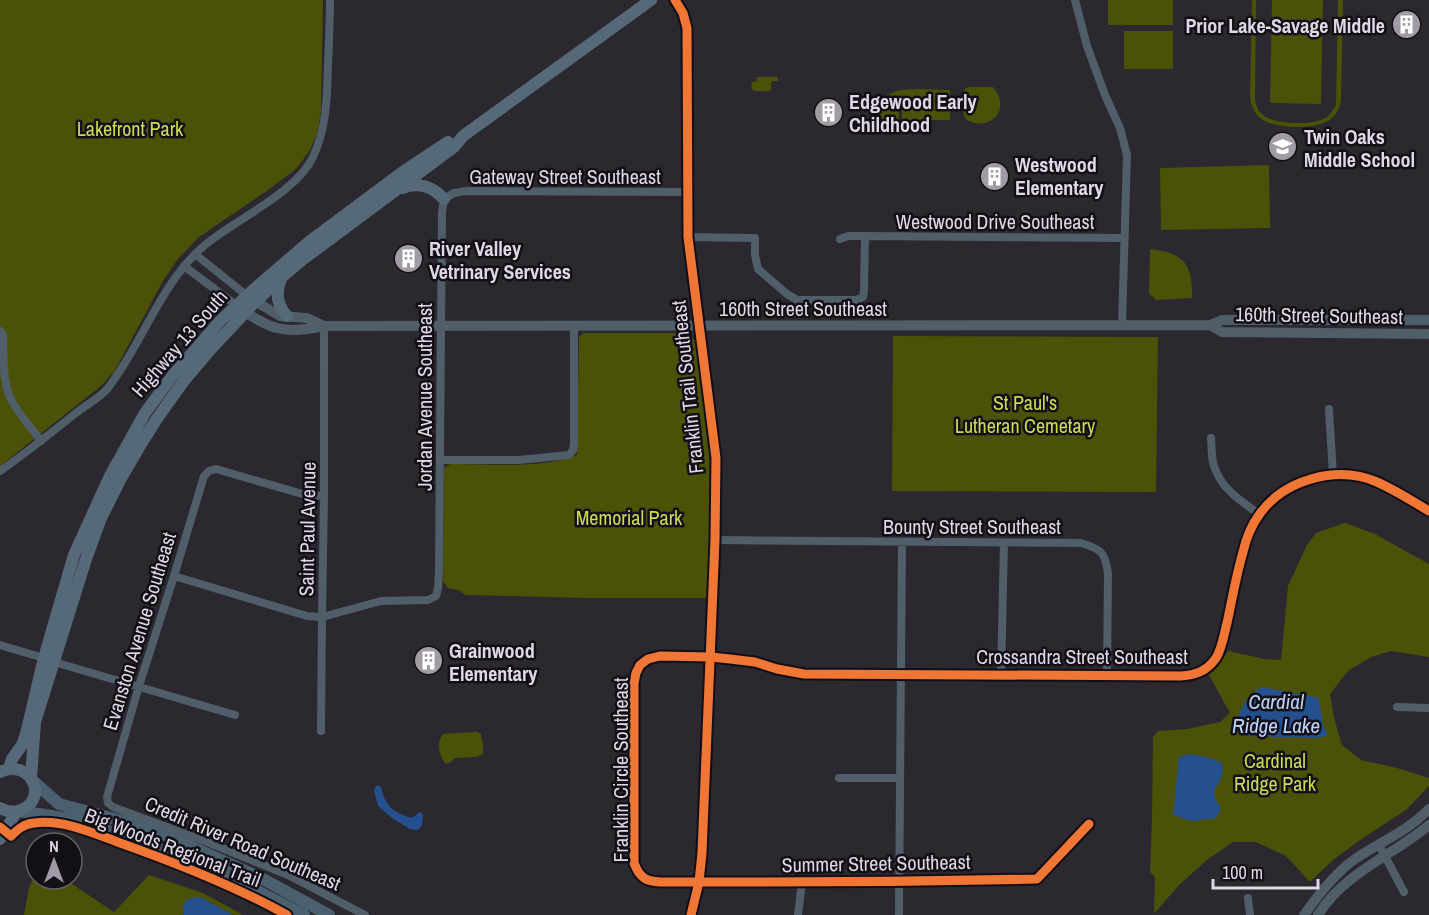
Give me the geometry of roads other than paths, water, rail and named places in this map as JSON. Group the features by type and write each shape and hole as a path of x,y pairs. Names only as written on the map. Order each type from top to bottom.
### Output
{"main road":[{"name":"Highway 13 South","path":"251,299 454,147 463,136 651,0"},
{"name":"Highway 13 South","path":"18,811 26,808 34,795 32,779 35,722 74,555 110,476 145,413 173,375 220,321 241,309 310,241 395,178 451,140 463,136"},
{"path":"395,190 421,185 438,192 444,199"},
{"path":"282,277 278,287 278,301 281,310 287,316"},
{"name":"Highway 13 South","path":"4,769 22,746 49,660"},
{"path":"4,769 21,770 28,774 59,804 133,823 163,834 261,878 329,915"},
{"path":"0,808 5,811 77,820 232,878 304,915"},
{"path":"0,839 18,811"}],"street":[{"path":"0,471 106,390 127,360 160,301 195,254 301,175 312,159 322,135 326,107 330,0"},
{"name":"Franklin Trail Southeast","path":"675,0 683,13 687,28 688,237 716,458 703,841 699,882 691,915"},
{"path":"1075,0 1087,46 1120,128 1127,156 1122,325"},
{"name":"Gateway Street Southeast","path":"444,199 454,193 466,191 687,192"},
{"name":"Jordan Avenue Southeast","path":"321,617 381,601 428,600 436,596 444,199"},
{"name":"Westwood Drive Southeast","path":"840,239 848,236 1125,238"},
{"path":"688,237 755,238 758,269 787,294 798,300 856,300 863,297 865,237"},
{"name":"160th Street Southeast","path":"195,254 251,299 280,316 307,318 324,326"},
{"name":"160th Street Southeast","path":"184,266 241,309 277,328 306,330 324,326 1210,325 1222,320 1429,320"},
{"name":"160th Street Southeast","path":"1210,325 1222,332 1429,334"},
{"name":"Saint Paul Avenue","path":"321,731 324,326"},
{"path":"440,460 519,460 569,455 574,444 574,326"},
{"path":"0,331 3,335 6,385 10,397 41,441"},
{"path":"1329,409 1334,475"},
{"path":"1211,438 1214,465 1224,487 1259,514"},
{"name":"Evanston Avenue Southeast","path":"108,803 107,797 139,686 204,476 216,469 306,495 324,496"},
{"name":"Crossandra Street Southeast","path":"711,657 755,662 804,674 1181,676 1201,672 1216,657 1223,638 1250,530 1259,514 1273,499 1307,479 1334,475 1354,476 1376,482 1429,511"},
{"name":"Bounty Street Southeast","path":"715,540 1081,543 1100,550 1106,560 1108,573 1107,676"},
{"path":"899,915 902,542"},
{"path":"1001,676 1004,543"},
{"path":"174,576 308,616 321,617"},
{"path":"0,645 235,715"},
{"name":"Franklin Circle Southeast","path":"641,876 634,862 636,673 640,665 648,659 660,656 711,657"},
{"path":"1398,708 1429,708"},
{"path":"839,778 900,778"},
{"name":"Credit River Road Southeast","path":"108,803 113,807 288,875 365,915"},
{"path":"1304,915 1341,871 1354,860 1418,820 1429,809"},
{"name":"Summer Street Southeast","path":"641,876 656,882 899,882 1037,879 1089,824"},
{"path":"1318,915 1334,894 1351,878 1403,845 1429,825"},
{"path":"1379,845 1404,892"},
{"path":"798,915 802,882"},
{"path":"1248,898 1250,915"}],"water":[{"name":"Cardial Ridge Lake","path":"1262,687 1319,698 1323,725 1328,735 1318,738 1243,736 1235,730 1241,710 1251,695"},
{"path":"1189,754 1207,757 1222,763 1222,773 1214,793 1221,808 1216,818 1192,821 1173,815 1179,757"},
{"path":"377,785 381,787 385,799 395,811 412,818 420,812 423,814 422,825 418,830 410,829 378,806 374,790"},
{"path":"200,897 233,915 183,915 184,903 191,898"}],"place":[{"name":"Prior Lake-Savage Middle","path":"1406,25"},
{"name":"Edgewood Early Childhood","path":"828,113"},
{"name":"Twin Oaks Middle School","path":"1283,147"},
{"name":"Westwood Elementary","path":"994,176"},
{"name":"River Valley Vetrinary Services","path":"408,259"},
{"name":"Grainwood Elementary","path":"428,661"}],"park label":[{"name":"Lakefront Park","path":"130,128"},
{"name":"St Paul's Lutheran Cemetary","path":"1025,414"},
{"name":"Memorial Park","path":"629,517"},
{"name":"Cardinal Ridge Park","path":"1275,772"}]}
